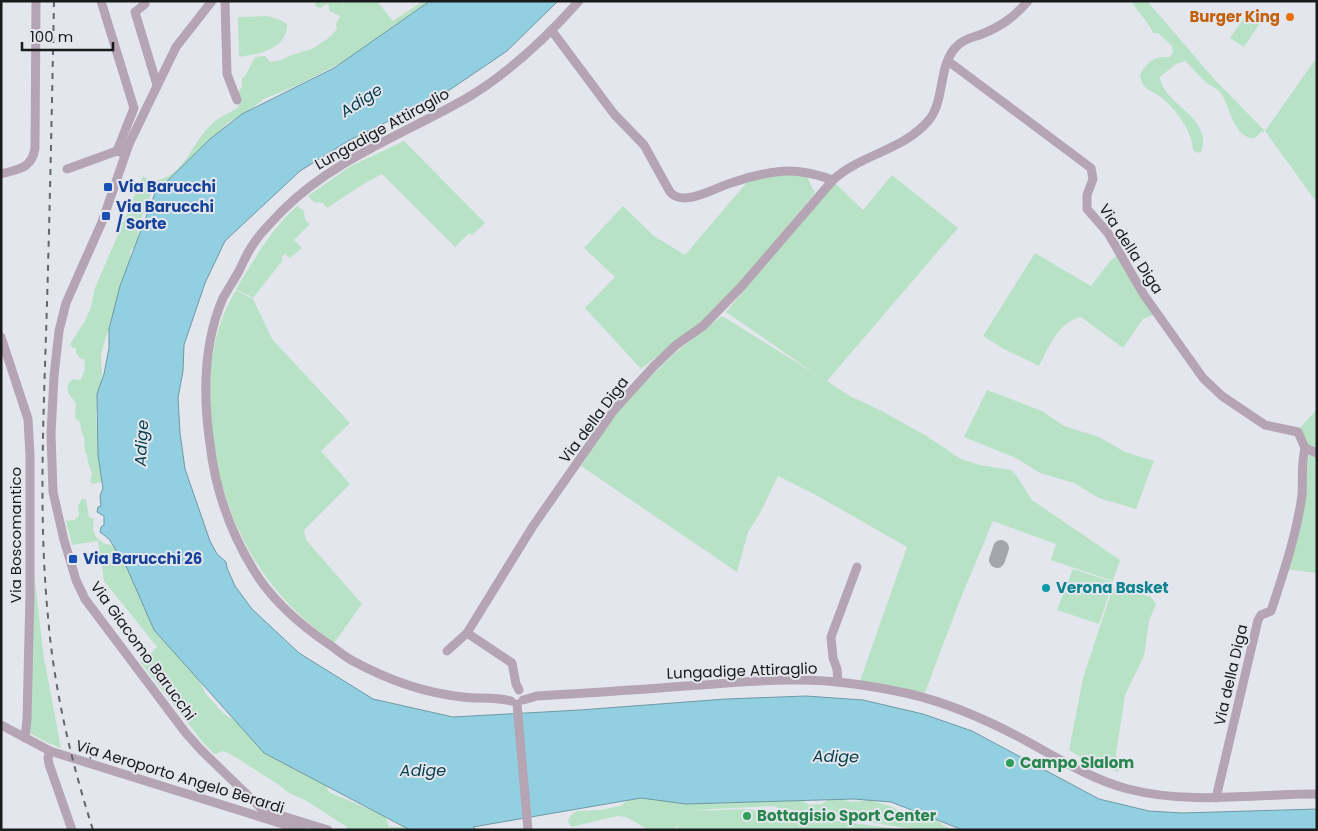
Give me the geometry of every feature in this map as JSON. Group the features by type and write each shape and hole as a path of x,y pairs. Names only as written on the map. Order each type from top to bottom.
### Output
{"street":[{"path":"1,174 29,164 34,157 36,1"},
{"name":"Via Giacomo Barucchi","path":"101,1 134,108 102,222 66,302 59,331 54,376 51,468 53,492 66,548 76,580 85,599 185,732 201,750 264,810 328,830"},
{"path":"144,1 145,4 135,12 158,85"},
{"name":"Via Giacomo Barucchi","path":"121,152 158,85 176,47 212,1"},
{"path":"224,1 227,74 237,100"},
{"name":"Lungadige Attiraglio","path":"579,1 552,31 493,80 467,97 370,148 310,185 281,212 254,242 223,300 214,328 206,377 205,411 211,457 218,490 234,531 253,570 281,604 300,624 352,661 404,685 432,692 466,697 501,698 769,680 838,682 872,686 940,702 996,726 1098,778 1128,789 1160,795 1216,798 1278,794 1317,794"},
{"name":"Via della Diga","path":"447,651 467,633 533,526 614,410 653,367 676,345 702,326 741,287 832,180 851,166 892,148 913,135 930,118 935,108 948,61 955,48 965,40 1014,18 1028,1"},
{"path":"552,31 614,114 644,146 670,192 675,196 692,197 701,195 729,183 775,172 800,173 832,180"},
{"name":"Via della Diga","path":"948,61 1091,168 1093,179 1087,195 1087,209 1108,233 1144,295 1203,378 1222,396 1265,425 1298,432 1302,438 1305,448 1302,495 1289,554 1271,612 1261,615 1258,620 1216,798"},
{"path":"67,169 121,152"},
{"name":"Via Boscomantico","path":"1,337 28,419 30,456 30,584 25,738"},
{"name":"Via della Diga","path":"1305,448 1317,453"},
{"path":"838,682 831,637 857,567"},
{"path":"467,633 512,663 517,696 528,830"},
{"name":"Via Aeroporto Angelo Berardi","path":"1,725 50,751 302,830"},
{"path":"50,751 49,764 72,830"}],"green space":[{"path":"315,1 342,1 343,4 346,1 377,1 393,21 423,1 429,1 354,56 298,85 264,99 243,115 229,122 161,189 152,192 139,224 137,245 130,251 131,258 115,318 106,336 101,354 102,373 96,415 99,432 97,440 100,459 98,461 105,481 93,484 90,482 92,473 85,453 84,437 80,422 75,418 76,403 69,395 67,389 72,379 80,380 85,361 76,353 76,348 73,348 70,344 85,321 91,307 95,288 143,176 151,182 163,179 172,173 180,166 198,140 213,123 239,107 238,92 242,87 242,78 255,57 265,56 270,62 281,60 312,49 330,37 337,29 336,24 340,16 329,11 329,6 326,4 321,8 316,7"},
{"path":"1131,1 1148,2 1215,80 1265,131 1255,138 1243,134 1234,122 1221,93 1205,82 1186,61 1176,64 1160,77 1168,93 1189,114 1200,130 1203,140 1202,151 1197,153 1193,150 1187,129 1178,115 1158,95 1145,87 1141,80 1140,74 1149,62 1170,57 1173,53 1172,46 1158,33 1153,33"},
{"path":"1249,11 1262,20 1244,47 1230,38"},
{"path":"267,16 287,24 283,39 277,45 263,52 239,57 238,17"},
{"path":"1317,57 1317,203 1265,131"},
{"path":"404,141 485,223 472,235 469,233 455,247 382,174 327,208 323,203 314,202 308,196 351,166"},
{"path":"775,173 807,177 815,193 719,308 641,369 585,308 615,277 584,248 623,206 654,236 685,255 748,181"},
{"path":"892,175 958,228 827,381 848,395 882,411 928,437 961,459 980,465 1011,470 1032,500 1120,560 1113,581 1051,560 1056,544 993,521 960,600 924,695 860,681 907,547 816,495 778,476 760,513 748,532 737,572 581,466 617,411 675,353 722,316 817,375 726,312 834,182 863,210"},
{"path":"297,206 304,211 305,220 310,224 294,240 302,248 290,258 285,254 281,257 283,260 253,298 236,289 271,235"},
{"path":"1122,252 1159,312 1143,319 1123,348 1081,317 1066,324 1060,330 1039,366 1002,348 983,336 1035,253 1091,286 1110,261"},
{"path":"236,290 253,299 272,339 350,423 321,451 350,484 304,530 306,540 362,604 334,643 301,616 282,597 256,562 240,533 227,500 217,464 211,428 210,390 213,354 221,321"},
{"path":"987,390 1042,411 1064,426 1099,437 1125,452 1154,461 1136,509 1099,498 1074,483 1040,473 1016,458 964,437"},
{"path":"1317,409 1317,451 1305,446 1300,428"},
{"path":"1309,454 1317,458 1317,573 1284,569 1303,500"},
{"path":"82,499 86,499 89,517 94,519 93,530 96,537 103,543 111,545 127,560 191,665 206,694 223,713 324,781 329,792 385,816 389,827 407,827 409,830 346,830 347,827 305,800 289,793 237,758 224,751 214,754 141,663 157,647 104,581 98,541 72,545 66,521 74,520 79,516 78,506"},
{"path":"1073,569 1113,582 1099,624 1057,610"},
{"path":"34,574 44,658 61,748 30,733"},
{"path":"1113,587 1151,597 1156,604 1149,621 1144,656 1125,695 1116,754 1119,772 1090,763 1069,750 1083,678"},
{"path":"793,794 809,805 822,804 830,798 840,797 852,802 869,800 890,806 902,812 921,812 935,817 942,825 954,830 919,830 775,806 696,811 745,809 906,830 677,830 679,823 675,830 649,830 626,817 617,816 571,827 568,821 571,815 577,811 600,810 620,806 630,799 661,797 685,804"}],"water":[{"name":"Adige","path":"430,1 558,1 507,51 445,93 348,141 300,171 225,241 205,283 184,345 183,371 178,398 180,433 185,469 210,541 217,554 226,562 235,586 252,609 299,653 373,699 453,717 726,699 806,696 863,700 923,714 972,731 1099,799 1149,811 1182,813 1317,809 1317,830 963,830 891,802 854,799 686,804 641,798 473,827 477,830 410,830 264,753 154,630 127,568 109,539 100,532 101,527 104,525 104,516 97,512 98,507 101,506 100,496 103,488 98,456 97,394 104,374 109,348 109,329 120,286 155,193 210,139 242,114 334,68"}],"waterway":[{"path":"90,759 92,752"}],"taxiway":[{"path":"997,560 1001,548"}],"railway":[{"path":"54,1 42,499 43,539 54,671 64,725 93,830"}],"place":[{"name":"Burger King","path":"1290,17"},
{"name":"Via Barucchi","path":"108,187"},
{"name":"Via Barucchi / Sorte","path":"106,216"},
{"name":"Via Barucchi 26","path":"73,559"},
{"name":"Verona Basket","path":"1046,588"},
{"name":"Campo Slalom","path":"1010,763"},
{"name":"Bottagisio Sport Center","path":"747,816"}]}
